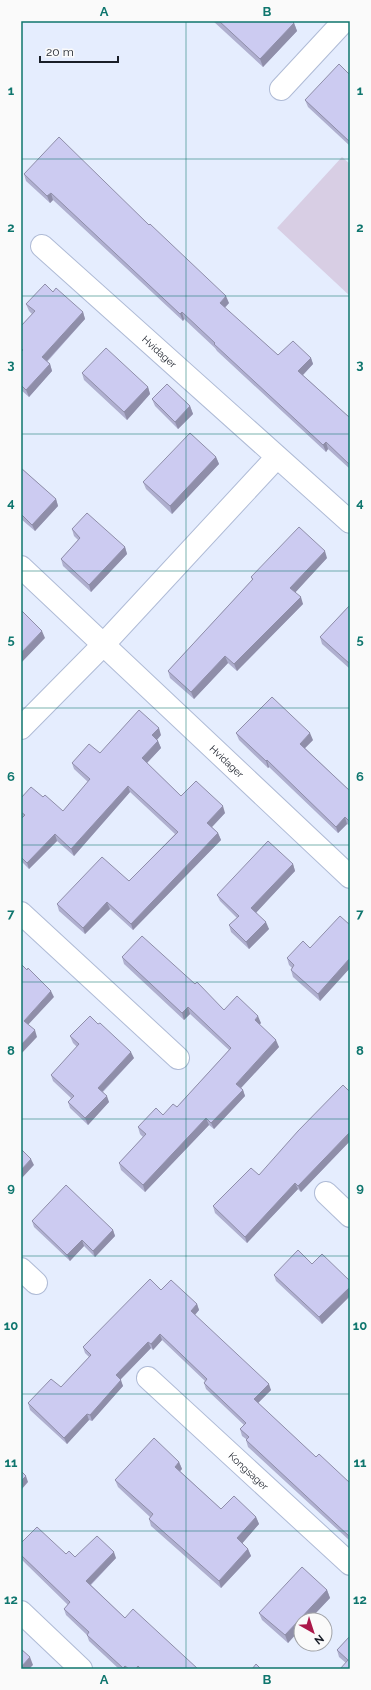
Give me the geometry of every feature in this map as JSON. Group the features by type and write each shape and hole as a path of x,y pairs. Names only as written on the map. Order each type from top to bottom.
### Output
{"street":[{"path":"281,89 344,21"},
{"name":"Hvidager","path":"42,246 350,522"},
{"path":"21,728 103,645 277,457"},
{"name":"Hvidager","path":"21,567 350,877"},
{"path":"21,913 178,1058"},
{"path":"326,1193 350,1216"},
{"name":"Kongsager","path":"148,1378 350,1564"},
{"path":"21,1612 81,1669"}],"shaded area":[{"path":"342,157 350,164 350,296 277,228"}],"building":[{"path":"219,21 292,21 294,23 260,59"},
{"path":"339,64 350,75 350,142 305,100"},
{"path":"59,137 149,225 150,224 226,296 220,303 278,355 293,341 311,358 298,371 349,417 350,415 350,465 326,442 323,445 214,344 215,343 182,312 180,314 51,193 47,196 24,174"},
{"path":"45,284 53,292 56,288 83,312 42,357 50,364 26,390 21,385 21,352 23,350 21,348 21,326 35,311 26,304"},
{"path":"106,348 148,387 124,412 82,373"},
{"path":"167,384 190,406 175,422 152,399"},
{"path":"190,433 216,457 170,506 143,482"},
{"path":"21,468 56,499 32,525 21,514"},
{"path":"87,513 125,547 89,585 61,559 80,538 72,529"},
{"path":"299,527 325,551 290,588 301,597 234,664 225,656 191,692 168,671 253,579 251,577"},
{"path":"350,605 350,664 320,637"},
{"path":"21,610 42,631 21,653"},
{"path":"272,697 310,733 300,744 350,791 350,822 345,817 336,827 267,760 266,761 236,733"},
{"path":"139,710 159,728 152,735 158,741 142,758 181,796 196,781 223,806 207,823 218,833 131,924 107,902 83,928 57,904 102,857 129,881 178,832 128,786 71,849 55,834 27,863 21,857 21,819 25,815 21,812 21,798 31,787 43,797 45,795 63,811 90,779 72,763 89,744 100,753"},
{"path":"268,841 293,864 251,908 266,922 246,942 229,925 239,916 217,895"},
{"path":"340,916 350,925 350,958 318,994 291,970 294,965 287,958 303,941 310,948"},
{"path":"142,936 195,984 197,982 224,1010 237,996 258,1016 255,1020 276,1040 236,1084 243,1090 211,1123 206,1118 143,1185 119,1163 146,1134 138,1127 156,1108 163,1115 173,1104 177,1107 231,1048 188,1007 182,1013 122,957"},
{"path":"21,964 27,970 28,968 51,991 24,1021 35,1030 21,1045"},
{"path":"90,1016 98,1024 100,1023 131,1052 98,1088 107,1096 85,1118 68,1102 74,1096 51,1075 79,1044 70,1036"},
{"path":"343,1085 350,1092 350,1132 298,1186 295,1183 245,1237 213,1206 251,1168 259,1175 298,1131"},
{"path":"21,1149 31,1159 21,1170"},
{"path":"66,1185 113,1230 93,1251 82,1240 67,1255 32,1221"},
{"path":"298,1250 312,1264 322,1254 350,1281 350,1287 319,1317 274,1275"},
{"path":"150,1279 161,1290 171,1280 197,1304 191,1311 269,1384 254,1399 316,1457 319,1454 350,1483 350,1537 246,1440 249,1437 240,1429 246,1423 204,1383 207,1379 160,1334 151,1344 148,1342 116,1375 121,1380 90,1415 87,1414 64,1438 28,1403 51,1379 61,1387 91,1355 83,1347"},
{"path":"154,1438 179,1462 175,1467 221,1509 234,1496 256,1517 237,1538 248,1549 219,1581 149,1519 153,1514 115,1480"},
{"path":"21,1471 26,1476 21,1481"},
{"path":"37,1527 66,1554 69,1551 75,1557 97,1536 114,1552 86,1581 125,1618 133,1609 198,1669 141,1669 138,1666 136,1669 129,1669 125,1666 123,1668 87,1635 89,1632 64,1609 70,1602 21,1555 21,1543"},
{"path":"302,1567 327,1590 306,1612 293,1612 293,1626 285,1635 259,1613"},
{"path":"350,1636 350,1669 340,1669 348,1660 337,1650"},
{"path":"21,1649 30,1657 21,1667"},
{"path":"256,1664 261,1669 252,1669"}]}
